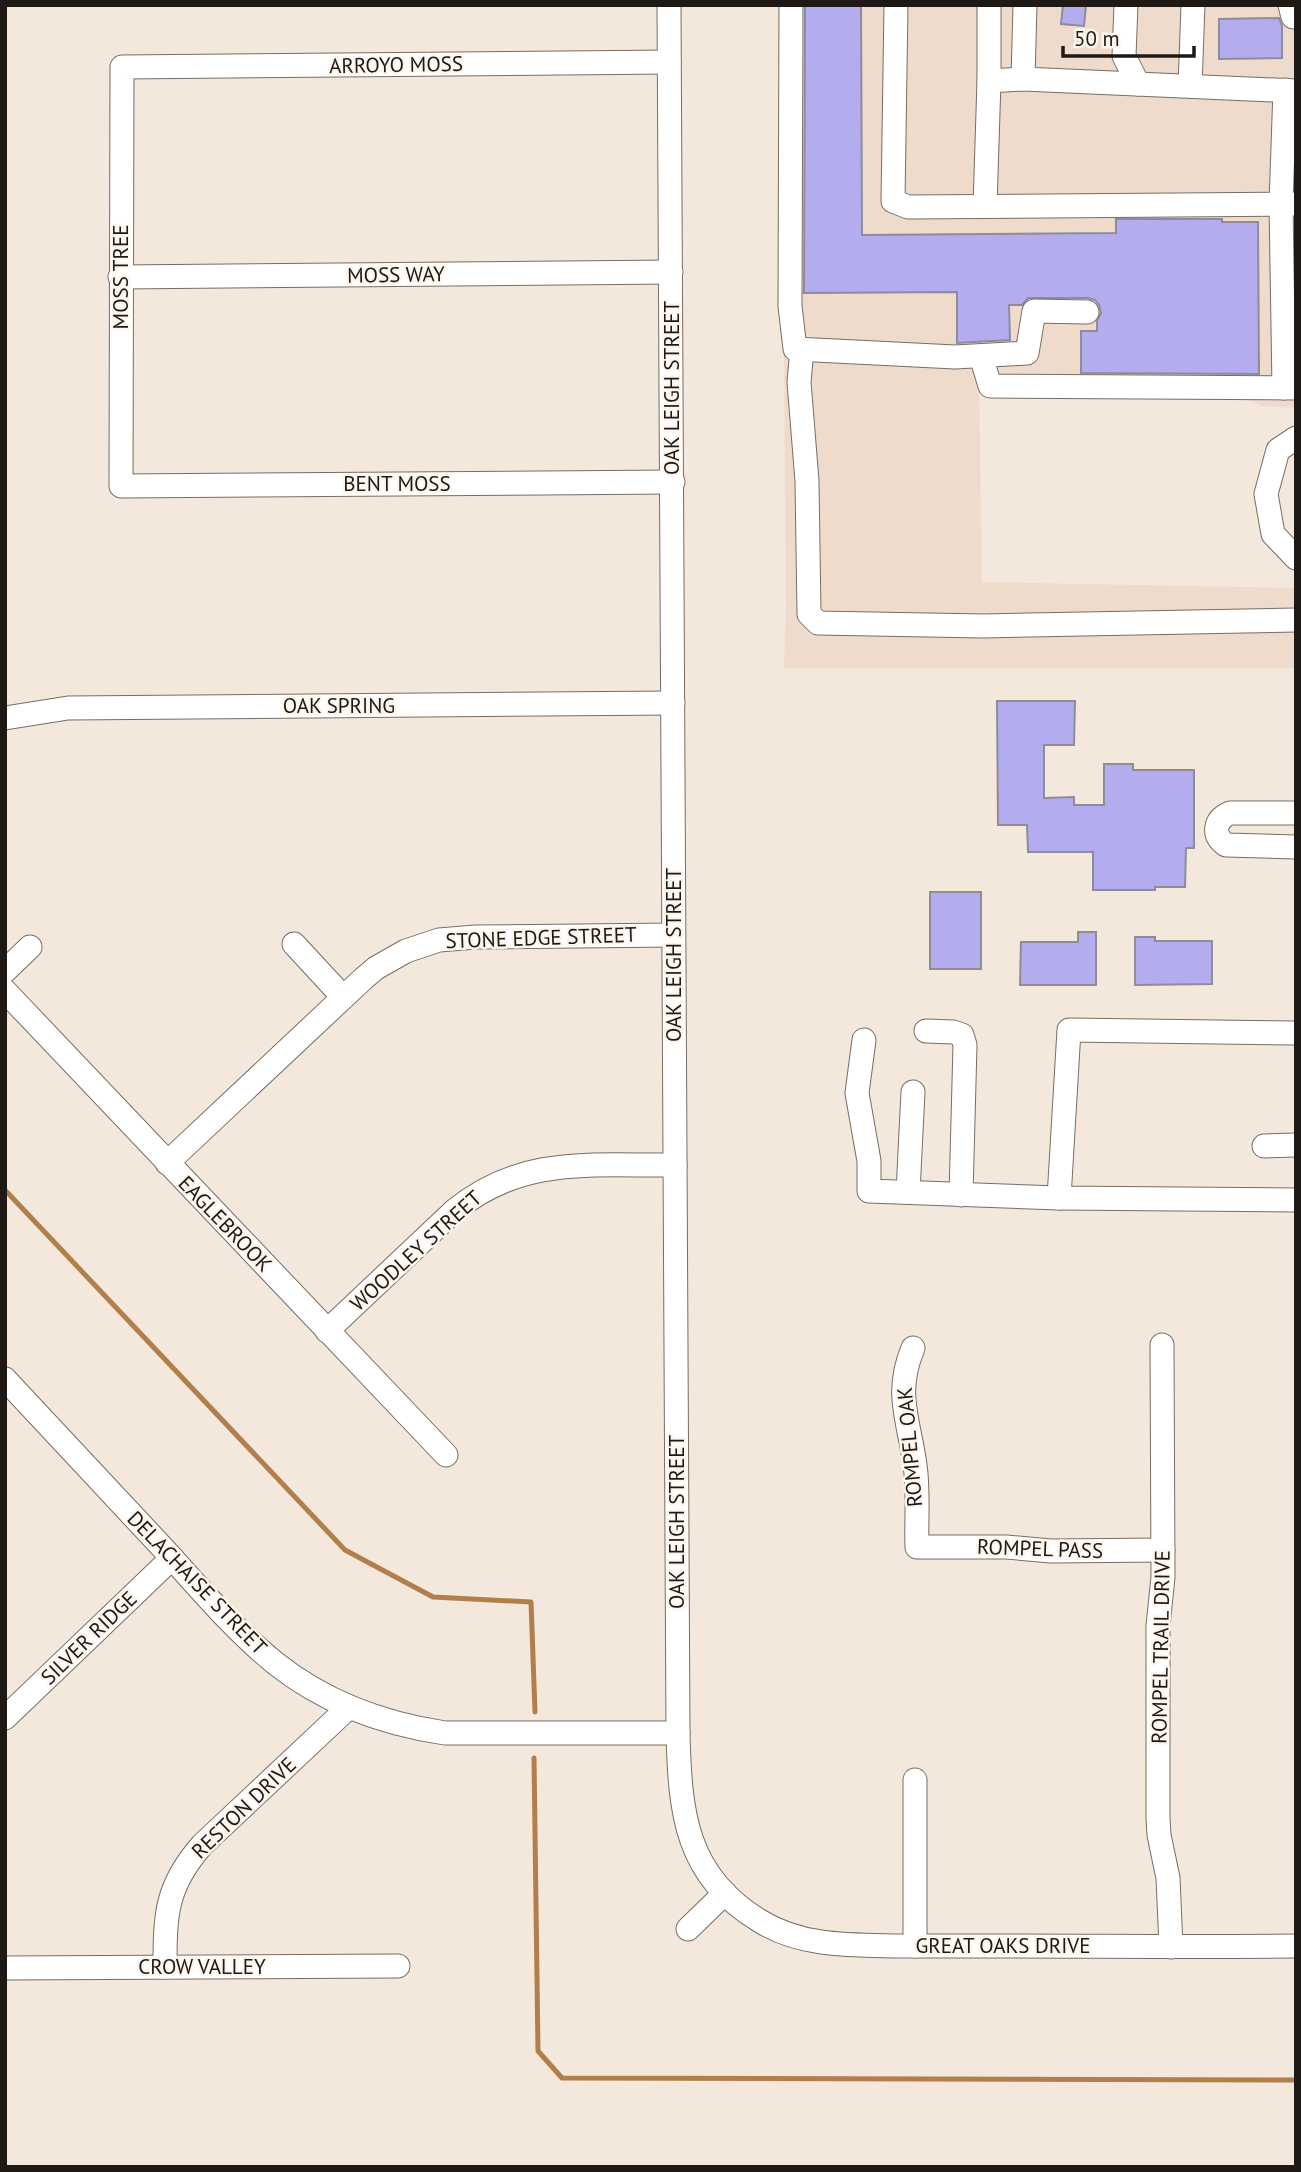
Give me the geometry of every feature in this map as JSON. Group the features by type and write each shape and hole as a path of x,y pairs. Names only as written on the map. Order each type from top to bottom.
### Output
{"street":[{"name":"OAK LEIGH STREET","path":"669,5 679,1778 683,1811 691,1842 706,1871 725,1893"},
{"path":"791,5 790,306 795,349 955,357 1027,353 1034,311 1087,312"},
{"path":"896,5 893,201 908,207 1288,204"},
{"path":"985,206 989,5"},
{"path":"1023,79 1025,5"},
{"path":"1125,5 1125,56 1138,84"},
{"path":"1191,86 1192,5"},
{"path":"1290,5 1293,16 1296,17"},
{"name":"ARROYO MOSS","path":"122,67 669,62"},
{"name":"MOSS TREE","path":"121,486 122,67"},
{"path":"981,356 989,386 1290,388 1290,90 1023,79 989,81"},
{"name":"MOSS WAY","path":"120,277 671,272"},
{"path":"802,349 799,382 807,481 809,614 818,623 983,626 1296,620"},
{"path":"1287,444 1266,494 1273,534 1296,558"},
{"name":"BENT MOSS","path":"121,486 673,482"},
{"name":"OAK SPRING","path":"5,718 68,708 673,703"},
{"path":"1296,813 1230,813 1220,818 1216,828 1218,838 1231,847 1296,847"},
{"name":"STONE EDGE STREET","path":"167,1163 376,968 414,948 439,940 476,937 673,935"},
{"path":"294,944 343,998"},
{"path":"5,971 30,947"},
{"name":"EAGLEBROOK","path":"5,990 446,1455"},
{"path":"1059,1198 1069,1030 1296,1033"},
{"path":"926,1031 962,1035 965,1045 961,1195"},
{"path":"864,1040 857,1093 869,1161 869,1191 1059,1198 1296,1200"},
{"path":"908,1192 913,1092"},
{"path":"1264,1146 1296,1145"},
{"name":"WOODLEY STREET","path":"327,1331 454,1211 499,1182 533,1171 566,1167 675,1166"},
{"name":"ROMPEL TRAIL DRIVE","path":"1162,1345 1163,1577 1158,1626 1158,1819 1168,1878 1171,1947"},
{"name":"ROMPEL OAK","path":"913,1348 902,1392 905,1421 915,1465 917,1547"},
{"name":"DELACHAISE STREET","path":"7,1386 222,1613 276,1664 324,1695 382,1719 445,1733 678,1733"},
{"name":"ROMPEL PASS","path":"917,1547 1006,1547 1051,1551 1163,1550"},
{"name":"SILVER RIDGE","path":"5,1718 172,1558"},
{"name":"RESTON DRIVE","path":"165,1967 165,1922 174,1886 186,1864 202,1845 349,1707"},
{"path":"915,1780 915,1946"},
{"path":"688,1928 725,1893"},
{"name":"GREAT OAKS DRIVE","path":"725,1893 760,1922 779,1931 809,1941 841,1945 1296,1946"},
{"name":"CROW VALLEY","path":"5,1968 398,1966"}],"shaded area":[{"path":"781,5 1296,5 1296,408 1263,406 1231,393 979,394 982,582 1296,588 1296,668 784,668 786,605"}],"building":[{"path":"805,5 861,5 862,235 1116,233 1116,219 1222,219 1222,222 1258,222 1259,374 1081,373 1081,331 1097,331 1097,321 1101,313 1095,300 1088,298 1028,298 1022,305 1009,305 1010,340 957,343 957,292 804,293"},
{"path":"1063,5 1086,5 1084,26 1061,24"},
{"path":"1279,18 1282,26 1282,58 1219,59 1219,19"},
{"path":"997,701 1075,701 1074,745 1044,745 1044,798 1074,797 1074,805 1104,805 1104,764 1133,764 1133,770 1194,770 1194,848 1186,848 1185,887 1093,890 1093,852 1028,852 1027,825 998,825"},
{"path":"930,892 981,892 981,969 930,969"},
{"path":"1078,932 1096,932 1096,985 1020,985 1021,942 1078,942"},
{"path":"1135,937 1155,937 1155,941 1212,941 1212,984 1135,985"}],"waterway":[{"path":"5,1190 345,1550 433,1597 531,1602 535,1712"},
{"path":"534,1758 538,2051 562,2078 1296,2080"}]}
